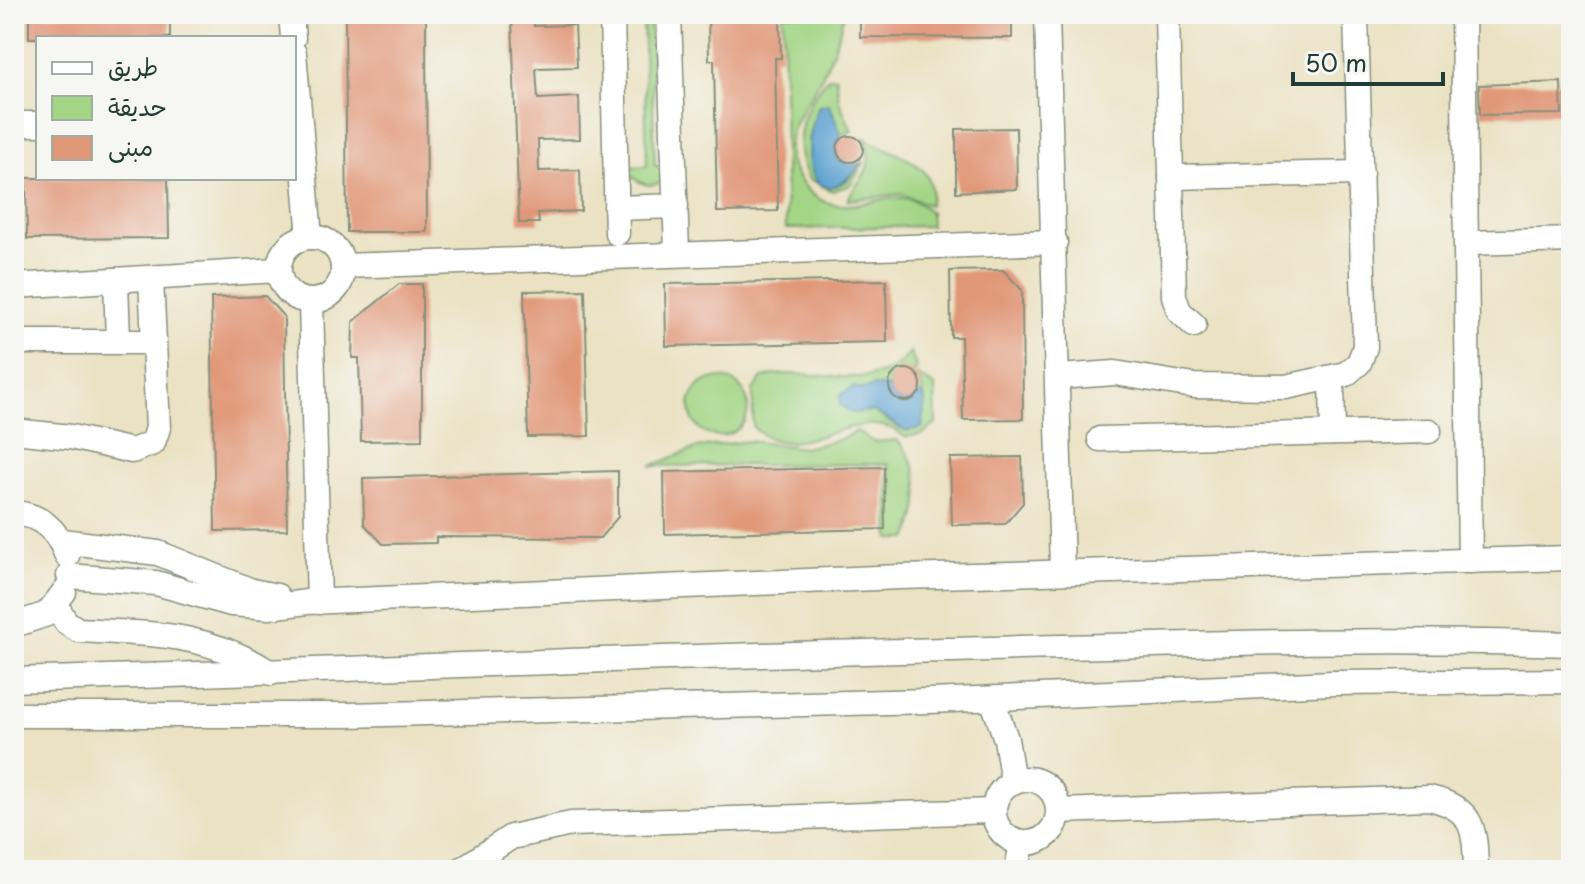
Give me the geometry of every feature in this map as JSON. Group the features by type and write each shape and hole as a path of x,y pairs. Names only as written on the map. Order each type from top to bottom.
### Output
{"street":[{"path":"291,14 293,36"},
{"path":"612,14 617,233"},
{"path":"669,14 677,254"},
{"path":"1047,14 1062,572"},
{"path":"1167,14 1174,296 1179,311 1194,325"},
{"path":"1058,377 1115,373 1227,389 1286,387 1332,380 1353,369 1365,347 1356,14"},
{"path":"1463,14 1470,561"},
{"path":"296,114 310,237"},
{"path":"14,124 36,124"},
{"path":"1171,177 1361,173"},
{"path":"616,208 676,206"},
{"path":"310,237 332,245 343,266 335,290 324,299 311,302 288,293 278,270 287,247 310,237"},
{"path":"1468,243 1571,240"},
{"path":"343,266 1055,242"},
{"path":"14,286 278,270"},
{"path":"14,431 71,437 132,451 147,448 153,443 158,428 151,278"},
{"path":"116,280 118,341"},
{"path":"311,302 313,602"},
{"path":"14,342 152,342"},
{"path":"1332,380 1333,433"},
{"path":"1100,439 1429,431"},
{"path":"14,513 44,522 62,541 68,558 69,576 56,605 36,620 14,625"},
{"path":"62,541 158,553 252,591 313,602"},
{"path":"69,576 156,583 231,604 269,607 313,602 1062,572 1571,558"},
{"path":"56,605 62,617 78,630 194,638 248,657 271,673"},
{"path":"14,680 271,673 596,658 1113,644 1390,640 1571,644"},
{"path":"14,715 346,715 992,699 1332,683 1571,681"},
{"path":"992,699 1006,739 1013,782"},
{"path":"1031,779 1047,787 1059,811 1048,835 1022,843 999,829 994,811 999,794 1013,782 1031,779"},
{"path":"1059,811 1429,798 1457,807 1469,820 1474,835 1476,870"},
{"path":"461,870 511,837 571,824 994,811"},
{"path":"1017,870 1022,843"}],"green space":[{"path":"643,14 650,14 655,166 672,167 665,180 651,185 629,174 629,167 647,166"},
{"path":"783,14 844,14 827,65 790,139 789,153 793,168 802,183 818,198 838,205 908,199 930,212 931,226 786,229"},
{"path":"829,77 836,77 839,101 852,131 841,134 832,110 812,122 808,141 835,186 847,181 863,162 849,186 832,191 809,179 800,152 806,113"},
{"path":"865,138 912,161 921,169 931,190 929,205 901,194 848,200 865,174 869,160"},
{"path":"910,352 917,368 915,372 899,370 890,377 889,388 854,387 852,413 873,411 900,429 925,400 919,376 935,387 936,424 923,434 905,437 887,427 868,425 789,442 771,439 753,427 753,390 762,378 799,374 861,377 879,374 896,366"},
{"path":"719,378 740,386 748,407 740,428 719,436 698,428 690,407 698,386"},
{"path":"857,431 873,442 897,440 912,462 918,500 908,539 890,539 888,464 651,466 696,448 749,441 804,448 841,439"}],"water":[{"path":"829,104 841,134 836,150 838,159 849,165 863,162 846,179 832,187 821,185 814,177 809,147 817,110 819,106"},
{"path":"875,386 889,388 895,397 903,401 912,400 920,393 925,400 922,428 906,431 873,411 852,413 840,405 840,395 854,387 861,390"}],"building":[{"path":"170,14 170,36 29,38 29,15"},
{"path":"708,14 780,14 781,58 775,58 778,211 717,212 714,60 709,60"},
{"path":"860,14 1012,14 1012,38 860,37"},
{"path":"426,15 427,232 347,232 345,16"},
{"path":"534,19 534,26 575,25 577,67 536,68 538,99 579,97 580,139 538,140 539,171 580,170 581,211 538,213 539,223 519,223 512,20"},
{"path":"1561,82 1562,114 1480,115 1479,85"},
{"path":"1016,128 1017,189 956,192 956,129"},
{"path":"850,136 859,140 863,149 859,158 850,162 841,158 837,149 841,140"},
{"path":"26,178 168,180 169,238 27,239"},
{"path":"1003,270 1022,290 1023,419 963,420 961,337 951,337 950,271"},
{"path":"886,280 887,342 666,346 665,284"},
{"path":"399,284 422,284 422,440 361,441 359,358 352,358 353,322"},
{"path":"585,290 589,436 528,437 524,291"},
{"path":"265,296 284,317 287,530 215,531 211,298"},
{"path":"905,369 917,373 921,385 917,397 905,401 893,397 889,385 893,373"},
{"path":"1022,457 1023,503 1005,524 952,525 950,458"},
{"path":"884,467 885,529 665,534 664,472"},
{"path":"618,471 618,517 600,538 436,537 436,543 383,544 364,524 363,478"}]}
